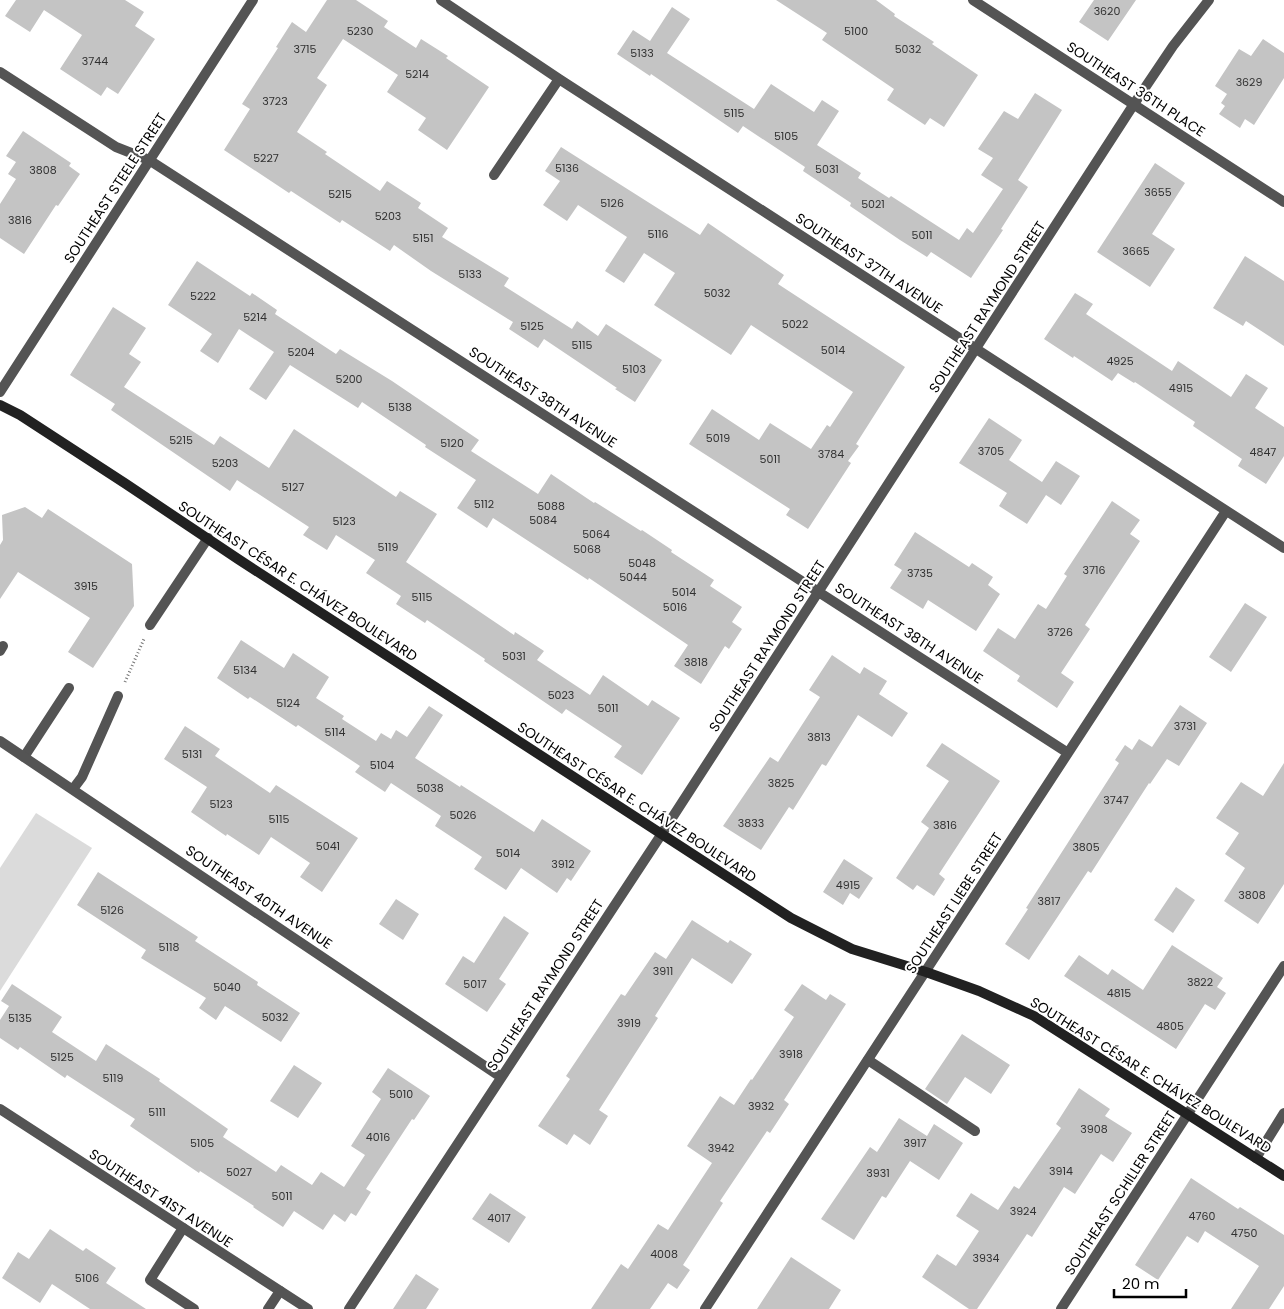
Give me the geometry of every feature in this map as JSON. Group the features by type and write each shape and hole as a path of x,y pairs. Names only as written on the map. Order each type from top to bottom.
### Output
{"main road":[{"name":"SOUTHEAST CÉSAR E. CHÁVEZ BOULEVARD","path":"0,405 36,426 791,918 852,949 979,991 1034,1016 1284,1176"}],"street":[{"name":"SOUTHEAST STEELE STREET","path":"0,392 253,0"},
{"name":"SOUTHEAST 37TH AVENUE","path":"441,0 559,79 1284,548"},
{"name":"SOUTHEAST 36TH PLACE","path":"973,0 1284,202"},
{"name":"SOUTHEAST RAYMOND STREET","path":"349,1309 661,835 1134,104 1173,46 1210,0"},
{"name":"SOUTHEAST 38TH AVENUE","path":"0,72 116,147 149,160 1068,753"},
{"path":"494,175 559,79"},
{"name":"SOUTHEAST LIEBE STREET","path":"705,1309 1226,510"},
{"path":"150,625 208,538"},
{"path":"24,757 69,688"},
{"path":"73,789 82,777 118,696"},
{"name":"SOUTHEAST 40TH AVENUE","path":"0,741 502,1077"},
{"name":"SOUTHEAST SCHILLER STREET","path":"1061,1309 1284,966"},
{"path":"868,1060 975,1131"},
{"name":"SOUTHEAST 41ST AVENUE","path":"0,1109 308,1309"},
{"path":"1256,1158 1284,1113"},
{"path":"183,1228 150,1280 194,1309"},
{"path":"268,1309 280,1291"}],"path":[{"path":"118,696 150,625"}],"shaded area":[{"path":"36,813 92,848 0,991 0,868"}],"building":[{"path":"16,0 125,0 144,12 135,26 155,39 118,94 107,87 101,96 60,69 82,35 44,10 30,32 5,16"},
{"path":"327,0 356,0 388,21 384,27 416,48 421,39 448,56 446,58 489,87 447,150 418,130 426,118 387,92 398,75 343,39 317,78 327,85 297,132 327,152 325,154 380,191 387,181 421,203 418,208 448,228 442,237 509,278 504,286 572,329 577,321 598,336 606,324 662,360 635,402 544,339 538,348 509,329 513,322 431,271 394,245 390,251 342,220 340,223 291,191 289,193 224,150 250,109 242,104 278,48 276,47 292,22 306,32"},
{"path":"776,0 876,0 895,14 894,16 934,42 932,44 978,75 944,127 930,118 925,125 887,100 894,89 822,40 827,33"},
{"path":"1094,0 1136,0 1108,41 1079,22"},
{"path":"672,7 690,19 667,53 754,109 771,84 814,112 822,100 839,111 817,145 861,173 858,178 889,198 891,196 959,240 967,228 973,233 1003,189 981,175 993,158 978,149 1004,111 1018,119 1035,93 1062,110 1018,180 1028,187 1001,229 1003,230 971,278 931,252 927,257 900,240 850,206 851,203 803,171 805,167 743,126 738,133 651,74 650,76 617,54 633,30 650,41"},
{"path":"1263,39 1284,53 1284,78 1254,125 1245,119 1240,128 1219,114 1225,106 1221,103 1227,94 1215,86 1239,49 1251,56"},
{"path":"23,131 71,163 69,166 80,174 58,206 56,205 24,254 0,238 0,204 16,179 8,174 16,162 6,156"},
{"path":"561,147 700,235 708,223 784,275 778,284 905,367 856,444 859,446 848,461 851,463 808,529 786,515 790,509 689,444 712,409 759,440 770,423 811,449 827,425 830,427 853,392 751,325 731,355 654,305 675,273 644,253 624,283 605,271 627,237 578,205 567,221 543,205 560,181 545,171"},
{"path":"1155,163 1185,183 1152,234 1175,249 1150,287 1097,252"},
{"path":"1245,256 1284,281 1284,346 1246,321 1243,326 1213,308"},
{"path":"197,261 250,296 252,293 277,310 275,314 336,354 340,349 392,381 479,440 471,451 538,494 551,474 594,503 642,530 672,550 671,552 714,580 710,586 742,607 732,622 742,629 729,649 725,646 701,684 674,666 688,645 589,578 588,580 493,518 487,528 457,508 476,480 425,447 426,445 362,402 358,408 290,365 266,400 249,389 274,352 239,329 218,363 200,351 212,334 168,305"},
{"path":"1075,293 1093,304 1086,314 1172,371 1178,361 1231,397 1246,374 1268,388 1255,408 1284,427 1284,456 1266,484 1238,466 1242,459 1193,426 1195,422 1135,382 1118,373 1112,381 1044,339"},
{"path":"113,307 146,328 129,354 141,362 124,387 214,445 220,436 269,468 294,429 396,497 400,491 437,514 406,562 514,635 515,632 544,651 537,660 590,695 603,675 648,706 652,700 680,718 642,775 614,757 622,746 566,709 562,714 427,620 425,623 396,604 401,596 366,573 375,560 336,535 327,550 303,535 309,527 237,480 230,491 111,410 115,404 70,375"},
{"path":"989,418 1022,440 1009,460 1042,482 1056,461 1080,476 1061,505 1046,495 1027,524 999,506 1007,493 959,463"},
{"path":"1112,501 1140,520 1130,534 1140,541 1085,625 1090,629 1061,673 1074,682 1057,708 1017,681 1020,676 983,651 998,628 1015,639 1038,604 1046,609 1067,576 1064,574"},
{"path":"25,507 42,518 48,509 132,564 134,606 93,668 68,652 90,618 18,572 0,599 0,545 3,540 2,515"},
{"path":"915,532 969,567 972,563 993,577 988,585 1000,594 976,631 928,600 923,609 890,588 902,570 894,565"},
{"path":"1245,603 1267,617 1231,672 1209,657"},
{"path":"241,640 284,668 293,653 329,677 316,698 344,716 342,719 376,741 381,733 391,739 396,730 407,737 429,706 443,715 415,758 534,832 542,819 591,851 571,881 567,878 557,893 521,868 506,890 474,869 482,857 435,826 441,816 391,783 385,792 355,772 360,766 298,725 296,727 250,697 248,699 217,678"},
{"path":"832,655 860,674 864,667 887,681 879,694 908,713 892,737 858,715 826,766 822,764 793,810 789,807 761,850 723,826 770,757 778,762 820,697 809,690"},
{"path":"1180,705 1207,723 1179,766 1167,759 1149,783 1091,873 1088,871 1029,960 1005,944 1028,909 1026,908 1119,763 1115,760 1125,745 1132,750 1139,739 1152,747"},
{"path":"185,726 220,749 215,756 270,793 276,785 358,838 322,892 300,877 310,863 271,837 259,855 227,834 226,836 191,812 207,787 164,759"},
{"path":"942,743 1000,781 939,874 945,879 934,896 917,885 913,890 896,878 929,828 921,822 949,781 926,766"},
{"path":"1284,763 1284,884 1258,924 1224,901 1245,868 1225,854 1239,833 1216,818 1241,782 1263,796"},
{"path":"844,859 873,878 859,899 850,893 843,905 823,892"},
{"path":"98,872 198,937 195,941 258,982 257,985 300,1013 281,1042 225,1006 216,1020 199,1008 206,998 141,958 146,950 77,905"},
{"path":"1176,887 1195,900 1173,933 1154,920"},
{"path":"396,899 419,914 403,940 379,924"},
{"path":"504,916 529,933 499,979 506,984 487,1012 445,984 463,956 474,963"},
{"path":"692,920 728,943 730,940 752,954 732,984 692,958 655,1016 658,1018 599,1110 608,1116 590,1145 574,1134 567,1145 538,1126 570,1079 566,1076 621,994 625,996 655,952 666,959"},
{"path":"1172,945 1223,978 1217,987 1226,993 1215,1010 1205,1004 1176,1049 1064,976 1079,955 1108,975 1112,969 1143,990"},
{"path":"12,984 62,1017 52,1032 96,1061 106,1044 160,1079 159,1081 228,1129 223,1137 276,1172 281,1165 312,1185 321,1172 344,1187 365,1155 351,1146 381,1099 372,1092 388,1068 430,1096 414,1120 412,1119 366,1189 371,1192 356,1216 351,1213 345,1222 334,1214 323,1230 294,1211 283,1227 254,1206 200,1171 199,1173 130,1126 135,1119 67,1075 65,1078 20,1047 18,1050 0,1038 0,1020 9,1006 1,1001"},
{"path":"802,984 826,1000 830,994 846,1004 784,1100 789,1104 770,1133 767,1131 720,1201 723,1203 683,1265 690,1270 677,1289 668,1283 650,1309 591,1309 621,1264 628,1269 658,1224 668,1230 712,1163 687,1146 720,1096 734,1105 752,1080 794,1017 784,1010"},
{"path":"962,1034 1010,1065 991,1094 965,1077 947,1104 925,1089"},
{"path":"294,1065 322,1083 298,1118 270,1101"},
{"path":"1079,1088 1110,1109 1105,1116 1132,1133 1113,1162 1101,1154 1075,1194 1064,1187 1032,1237 1027,1234 977,1309 969,1309 922,1277 937,1254 956,1266 979,1231 956,1216 971,1193 998,1210 1014,1186 1019,1189 1061,1128 1056,1124"},
{"path":"899,1118 927,1136 934,1124 963,1143 939,1180 910,1161 886,1198 882,1196 854,1240 821,1219 870,1147 877,1152"},
{"path":"1191,1178 1238,1209 1240,1207 1284,1235 1284,1286 1269,1309 1231,1309 1259,1266 1205,1231 1198,1243 1187,1236 1158,1280 1135,1265"},
{"path":"490,1193 526,1217 509,1243 472,1219"},
{"path":"50,1229 83,1251 86,1248 116,1268 106,1283 146,1309 90,1309 52,1284 40,1303 2,1278 18,1252 29,1259"},
{"path":"791,1257 841,1290 829,1309 757,1309"},
{"path":"416,1274 439,1289 426,1309 393,1309"}]}
